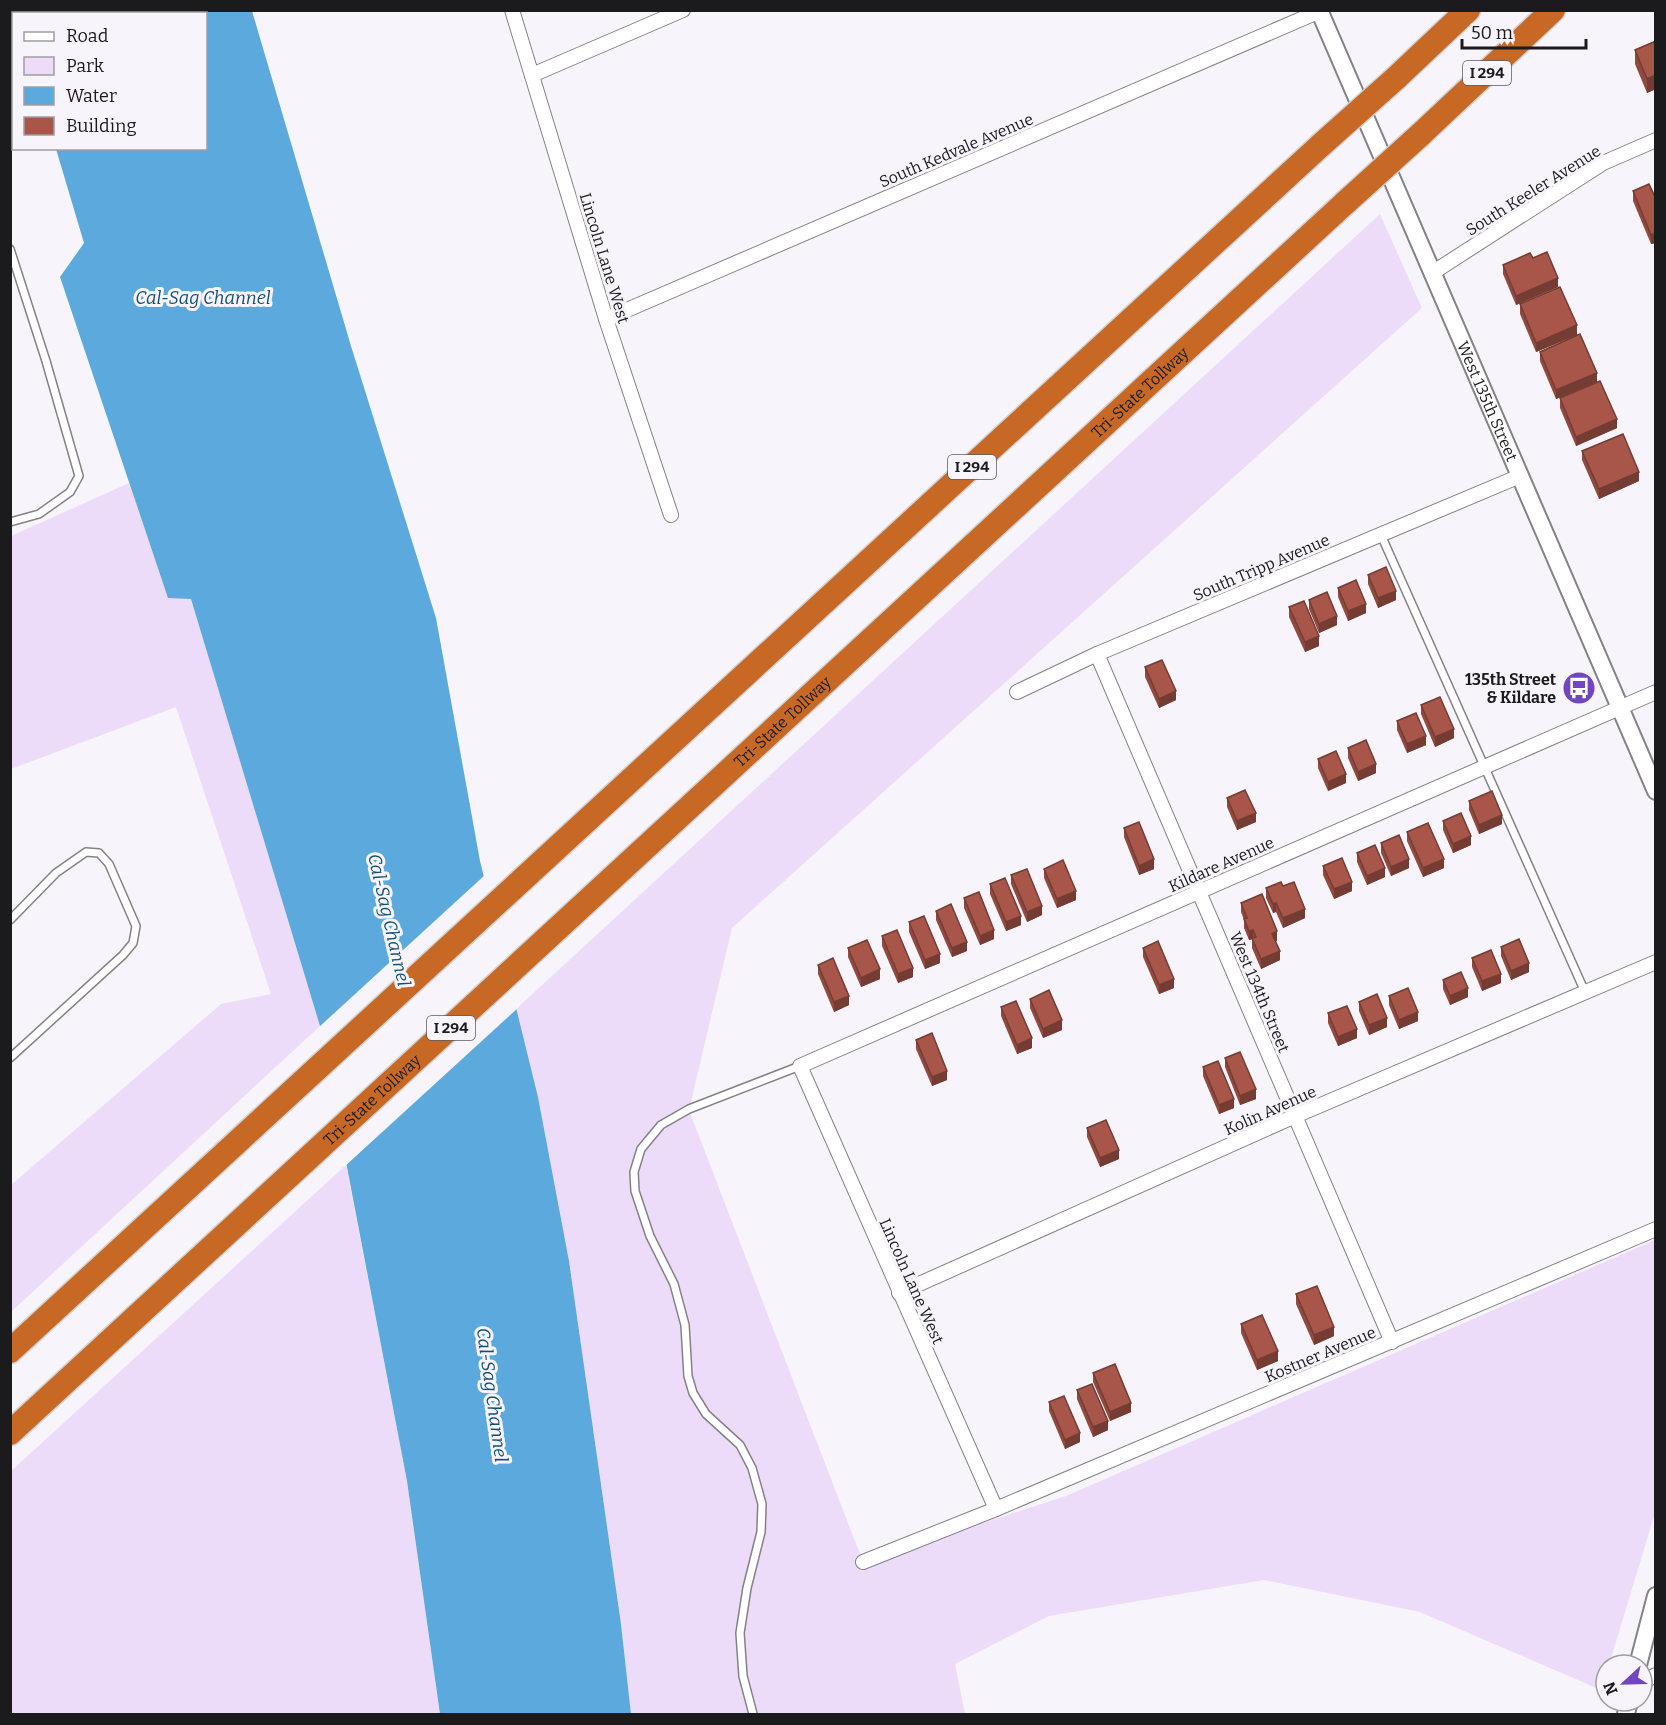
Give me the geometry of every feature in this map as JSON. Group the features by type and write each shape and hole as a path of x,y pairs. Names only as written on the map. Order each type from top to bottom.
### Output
{"highway":[{"name":"I 294","path":"10,1351 1468,10"},
{"name":"Tri-State Tollway","path":"10,1433 1553,10"}],"street":[{"name":"Lincoln Lane West","path":"512,10 606,319 671,515"},
{"path":"532,75 683,10"},
{"name":"West 135th Street","path":"1320,11 1656,790"},
{"name":"South Kedvale Avenue","path":"606,319 1320,11"},
{"name":"South Keeler Avenue","path":"1432,273 1603,163 1656,140"},
{"name":"South Tripp Avenue","path":"1017,692 1097,654 1520,476"},
{"name":"West 134th Street","path":"1097,654 1392,1342"},
{"name":"Kildare Avenue","path":"800,1066 1656,692"},
{"name":"Kolin Avenue","path":"899,1293 1295,1116 1656,962"},
{"name":"Lincoln Lane West","path":"800,1066 996,1509"},
{"name":"Kostner Avenue","path":"863,1562 996,1509 1656,1229"},
{"path":"1641,1653 1656,1596"}],"lane":[{"path":"10,249 46,361 79,476 70,492 39,514 10,522"},
{"path":"1381,534 1585,992"},
{"path":"10,920 56,873 86,852 99,853 109,864 136,926 133,943 123,955 10,1058"},
{"path":"753,1714 742,1676 740,1634 747,1588 761,1532 762,1504 752,1468 740,1445 706,1414 693,1393 688,1376 685,1325 674,1284 650,1236 634,1191 634,1172 641,1149 661,1125 689,1109 800,1066"}],"green space":[{"path":"1380,214 1422,308 732,928 689,1110 863,1562 1066,1496 1655,1240 1655,1513 1613,1653 1594,1653 1594,1687 1420,1612 1264,1580 1049,1616 955,1664 965,1714 631,1714 621,1624 569,1261 538,1097 516,1009"},
{"path":"129,483 168,597 191,598 320,1026 11,1312 11,1185 221,1004 271,994 176,707 11,769 11,536"},
{"path":"346,1165 407,1481 440,1714 11,1714 11,1471"}],"water":[{"name":"Cal-Sag Channel","path":"252,11 351,346 436,618 480,861 538,1097 569,1261 621,1624 631,1714 440,1714 407,1481 320,1026 191,599 168,598 60,277 84,243 56,150 207,150 207,12 13,12"}],"pier":[{"path":"486,874 519,1007 344,1167 318,1028"}],"building":[{"path":"1656,41 1656,75 1647,79 1635,50"},
{"path":"1649,184 1656,199 1656,233 1651,235 1633,191"},
{"path":"1547,252 1558,278 1516,296 1503,265 1530,253 1533,258"},
{"path":"1560,287 1577,325 1536,343 1520,304"},
{"path":"1580,334 1597,373 1556,390 1540,352"},
{"path":"1600,381 1617,419 1576,437 1560,398"},
{"path":"1623,434 1639,472 1599,489 1582,451"},
{"path":"1386,567 1396,591 1378,598 1368,575"},
{"path":"1356,580 1366,604 1348,611 1338,588"},
{"path":"1327,592 1337,616 1319,624 1309,600"},
{"path":"1304,601 1319,636 1305,642 1289,607"},
{"path":"1162,660 1176,691 1159,699 1145,667"},
{"path":"1440,697 1454,729 1435,737 1421,705"},
{"path":"1416,713 1426,736 1407,744 1397,721"},
{"path":"1366,740 1376,764 1358,772 1348,748"},
{"path":"1336,751 1346,774 1328,782 1318,759"},
{"path":"1245,790 1256,813 1237,821 1227,798"},
{"path":"1492,791 1502,815 1479,825 1469,801"},
{"path":"1461,813 1471,836 1453,844 1443,821"},
{"path":"1139,822 1154,859 1139,866 1124,828"},
{"path":"1428,823 1444,859 1423,868 1407,832"},
{"path":"1399,835 1409,859 1391,867 1381,843"},
{"path":"1375,845 1385,868 1367,876 1357,853"},
{"path":"1342,858 1352,882 1334,889 1323,866"},
{"path":"1063,860 1076,891 1057,899 1044,869"},
{"path":"1027,869 1042,906 1027,912 1011,875"},
{"path":"1005,878 1021,916 1006,922 990,884"},
{"path":"1281,882 1283,886 1294,882 1305,909 1283,918 1266,888"},
{"path":"979,892 994,930 980,936 964,898"},
{"path":"1262,894 1277,931 1272,934 1280,951 1261,959 1252,938 1256,937 1253,930 1249,931 1241,903"},
{"path":"951,904 967,942 952,948 936,911"},
{"path":"924,916 940,954 925,960 909,922"},
{"path":"897,930 913,968 898,974 882,936"},
{"path":"1519,939 1529,963 1511,971 1501,947"},
{"path":"867,940 880,969 861,978 848,948"},
{"path":"1158,941 1174,979 1159,985 1143,948"},
{"path":"1491,950 1501,974 1482,981 1472,958"},
{"path":"833,958 849,996 834,1002 818,965"},
{"path":"1461,972 1468,988 1450,996 1443,980"},
{"path":"1408,988 1418,1012 1399,1020 1389,996"},
{"path":"1049,990 1062,1020 1043,1029 1030,999"},
{"path":"1377,994 1387,1018 1369,1025 1359,1002"},
{"path":"1016,1001 1032,1038 1017,1045 1001,1007"},
{"path":"1347,1006 1357,1029 1338,1037 1328,1013"},
{"path":"932,1033 947,1071 932,1077 916,1040"},
{"path":"1240,1052 1256,1089 1240,1096 1225,1058"},
{"path":"1218,1061 1234,1099 1219,1105 1203,1067"},
{"path":"1106,1120 1119,1150 1100,1158 1087,1128"},
{"path":"1317,1286 1334,1327 1314,1335 1296,1294"},
{"path":"1262,1315 1278,1351 1257,1360 1241,1324"},
{"path":"1115,1364 1131,1403 1110,1412 1093,1373"},
{"path":"1092,1384 1108,1421 1093,1427 1077,1390"},
{"path":"1064,1396 1080,1433 1065,1440 1049,1402"}],"place":[{"name":"135th Street & Kildare","path":"1579,688"}]}
